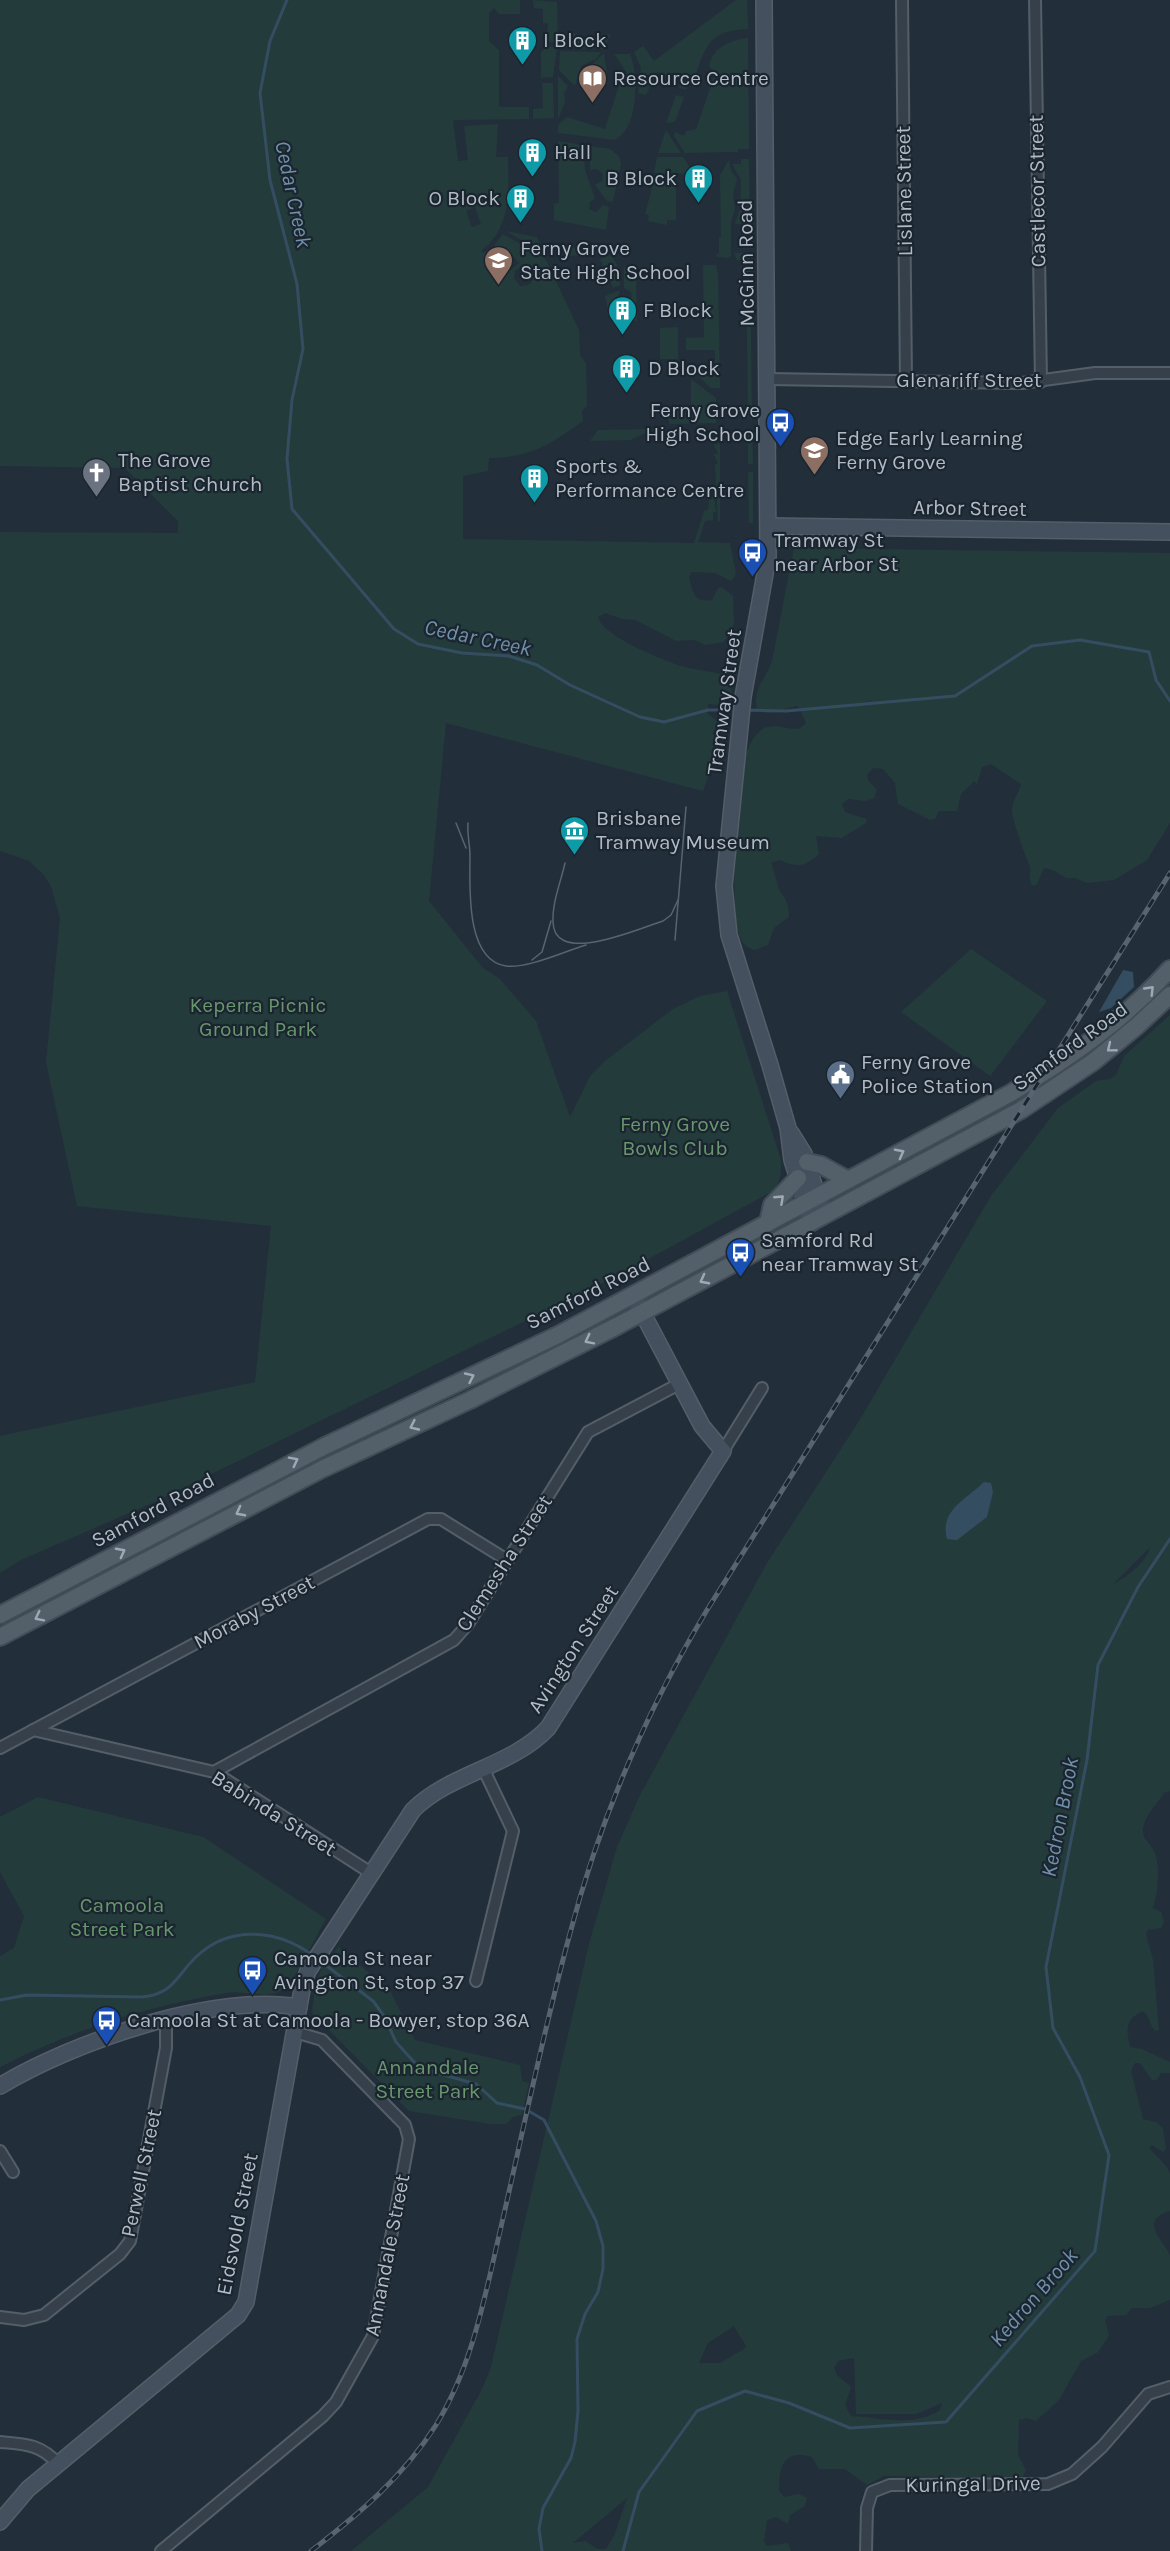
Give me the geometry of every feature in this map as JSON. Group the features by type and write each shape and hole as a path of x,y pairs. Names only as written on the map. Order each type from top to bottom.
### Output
{"main road":[{"name":"Samford Road","path":"0,1615 256,1480 558,1335 1056,1067 1113,1024 1170,969"},
{"name":"Samford Road","path":"0,1637 322,1469 470,1400 642,1313 1034,1103 1093,1062 1170,995"},
{"path":"807,1162 821,1165 848,1180"},
{"path":"768,1223 772,1205 798,1178"}],"street":[{"name":"McGinn Road","path":"764,0 770,526"},
{"name":"Lislane Street","path":"902,0 906,381"},
{"name":"Castlecor Street","path":"1035,0 1041,381"},
{"name":"Glenariff Street","path":"768,379 1041,381 1095,373 1170,373"},
{"name":"Arbor Street","path":"770,526 1170,532"},
{"name":"Tramway Street","path":"770,526 768,557 743,697 725,865 725,909 729,935 754,1008 788,1128 792,1160 798,1178 812,1200"},
{"name":"Tramway Street","path":"788,1128 807,1162 812,1200 818,1219"},
{"path":"633,1295 706,1433 723,1451"},
{"name":"Clemesha Street","path":"214,1772 454,1641 468,1624 588,1432 679,1384"},
{"name":"Avington Street","path":"308,1971 407,1816 418,1804 533,1742 548,1728 762,1388"},
{"name":"Moraby Street","path":"0,1748 428,1519 441,1519 507,1560"},
{"name":"Babinda Street","path":"33,1730 214,1772 371,1873"},
{"path":"476,1981 513,1831 483,1768"},
{"name":"Eidsvold Street","path":"0,2522 28,2489 238,2315 246,2302 294,2032 308,1971"},
{"path":"0,2086 20,2074 84,2046 165,2021 231,2008 281,2005 299,2007"},
{"name":"Perwell Street","path":"0,2317 24,2320 44,2315 120,2254 130,2241 166,2048 165,2021"},
{"name":"Annandale Street","path":"160,2551 324,2416 336,2402 373,2336 409,2139 405,2125 322,2040 294,2032"},
{"path":"0,2151 13,2172"},
{"name":"Kuringal Drive","path":"866,2551 867,2508 872,2492 890,2485 1048,2484 1072,2474 1102,2447 1149,2394 1170,2386"},
{"path":"0,2442 36,2446 49,2454 58,2464"}],"green space":[{"path":"0,0 520,0 520,14 499,14 494,8 489,13 489,41 499,50 499,107 529,107 529,119 453,120 458,161 468,160 464,126 498,124 496,157 508,157 508,196 503,221 498,232 481,251 483,253 493,247 503,234 545,258 579,330 580,355 586,363 587,406 582,411 583,421 550,443 517,455 489,458 488,471 463,476 463,539 694,543 704,511 708,510 709,500 712,499 713,489 716,512 713,512 713,520 705,521 698,542 730,543 736,574 731,581 715,573 692,572 689,576 694,595 701,600 712,600 718,588 722,587 733,596 734,624 724,642 706,645 694,640 676,641 636,620 622,619 605,613 598,617 610,632 648,653 681,666 727,677 733,694 729,706 708,704 708,714 721,724 712,733 721,742 723,751 710,771 703,791 446,723 429,901 483,968 499,978 536,1021 570,1117 590,1076 605,1061 673,1009 700,996 727,991 781,1160 781,1170 780,1179 769,1193 619,1275 152,1503 21,1560 0,1573 0,1436 255,1382 271,1226 77,1206 46,1062 60,918 51,886 44,875 29,861 0,851 0,532 178,533 178,521 125,468 0,466","holes":["475,207 481,224 472,227 466,211","506,248 519,263 511,270 499,255","523,265 532,269 534,276 532,282 520,286 514,278 515,271"]},
{"path":"533,0 557,2 558,42 546,42 548,23 543,23 543,9 534,8"},
{"path":"736,0 747,0 748,29 724,33 710,43 693,82 689,81 686,90 679,88 681,81 657,72 646,95 638,93 641,68 634,52 643,46 654,61"},
{"path":"571,32 585,38 611,34 603,49 561,48 563,34"},
{"path":"748,38 749,149 738,149 738,152 685,153 674,136 675,132 684,136 686,131 696,129 715,74 709,66 711,59 723,46"},
{"path":"544,47 557,47 553,77 541,78 541,52"},
{"path":"560,51 601,52 596,59 581,66 575,86 559,70"},
{"path":"604,53 607,74 588,68"},
{"path":"614,54 630,54 635,75 635,101 628,125 622,134 614,140 558,133 558,125 567,117 605,129 621,79 612,76 627,73"},
{"path":"558,76 568,86 558,119"},
{"path":"542,83 553,83 554,118 533,119 533,109 543,108"},
{"path":"676,95 684,97 675,122 666,123"},
{"path":"666,130 681,153 658,153"},
{"path":"558,141 583,145 585,170 595,198 590,202 589,209 596,212 603,205 609,207 606,230 554,220 554,204 559,203"},
{"path":"589,146 610,149 619,156 621,163 613,202 607,201 595,185 602,181 603,174 597,169 590,170"},
{"path":"657,157 683,157 694,174 654,173"},
{"path":"741,159 749,159 750,223 735,224 740,209 741,180 732,164 741,164"},
{"path":"729,160 731,171 737,179 733,194 735,207 731,223 731,256 728,258 717,257 716,254 719,254 719,237 721,237 720,175"},
{"path":"655,177 668,178 668,186 676,186 676,220 667,220 667,225 648,221 649,215 645,214"},
{"path":"506,231 537,237 542,252"},
{"path":"571,247 598,252 599,254 567,256"},
{"path":"734,253 750,253 752,420 748,417 746,260 737,260"},
{"path":"610,255 617,265 620,277 620,285 613,288 600,259"},
{"path":"703,265 716,265 718,275 720,388 711,388 692,370 715,370 715,350 686,350 686,338 704,337"},
{"path":"624,267 636,269 637,321 632,320 625,303 632,297 631,292 624,288"},
{"path":"620,290 613,311 609,314 605,296"},
{"path":"678,327 678,359 660,359 660,328"},
{"path":"691,379 716,398 716,423 669,424 668,411 691,411"},
{"path":"655,429 630,440 590,441 598,430"},
{"path":"748,430 752,430 753,464 748,464"},
{"path":"666,432 681,432 681,443 666,443"},
{"path":"720,443 720,521 718,521 715,464 718,464 714,454 718,454 714,445"},
{"path":"748,472 753,472 753,523 749,523"},
{"path":"794,548 1170,553 1170,823 1147,860 1114,880 1087,883 1075,878 1066,878 1053,870 1044,868 1037,884 1033,886 1030,880 1030,867 1012,811 1021,784 991,764 982,767 977,784 974,781 961,794 957,811 939,811 935,819 930,820 898,804 895,783 883,769 873,768 867,775 868,780 877,790 874,798 866,801 848,799 842,804 845,812 867,819 866,823 842,838 816,836 819,854 809,862 796,865 779,860 771,863 779,889 788,905 789,917 774,928 768,945 755,950 745,945 739,935 736,920 734,874 738,797 744,760 751,743 763,729 776,726 799,729 806,723 799,707 766,713 757,709 756,702 758,690 772,661"},
{"path":"971,949 1047,1001 990,1076 901,1012"},
{"path":"1170,1015 1170,1791 1164,1793 1151,1811 1145,1821 1143,1831 1144,1837 1154,1851 1158,1865 1153,1908 1161,1912 1164,1921 1161,1928 1148,1930 1146,1934 1153,1960 1159,2030 1155,2031 1147,2015 1142,2011 1132,2018 1128,2026 1128,2035 1130,2047 1142,2049 1170,2062 1170,2073 1161,2073 1157,2080 1152,2080 1140,2063 1135,2063 1131,2071 1143,2119 1156,2122 1163,2128 1166,2149 1163,2152 1152,2145 1149,2148 1167,2167 1170,2174 1170,2211 1160,2215 1154,2226 1170,2256 1170,2300 1150,2308 1132,2308 1126,2315 1108,2316 1105,2320 1109,2336 1097,2353 1081,2361 1059,2400 1036,2421 1027,2418 1019,2420 1018,2455 1026,2470 1022,2478 884,2476 867,2485 845,2469 819,2469 812,2457 795,2455 789,2458 782,2467 779,2491 784,2497 799,2494 807,2498 805,2506 790,2515 788,2524 776,2517 767,2520 764,2542 767,2546 788,2543 791,2551 351,2551 428,2487 482,2389 491,2367 589,1944 617,1847 640,1795 767,1563 859,1421 991,1196 1058,1108 1096,1081 1110,1079 1116,1075 1124,1056","holes":["1150,1547 1145,1558 1136,1568 1113,1584","734,2326 746,2346 720,2363 699,2363 708,2343","854,2358 856,2414 916,2414 942,2403 940,2410 908,2420 851,2416 845,2405 851,2387 837,2375 834,2368 838,2361","627,2498 614,2536 606,2549 597,2549 586,2541 573,2543"]},
{"name":"Camoola Street Park","path":"38,1797 203,1837 326,1919 293,1978 280,1991 268,1994 226,1993 168,2005 82,2031 0,2067 0,1956 14,1948 24,1916 0,1872 0,1817"},
{"name":"Annandale Street Park","path":"339,1947 390,1991 415,2040 520,2065 522,2081 529,2083 522,2115 513,2117 506,2124 490,2124 409,2111 312,2013 318,1977 326,1962"}],"water":[{"path":"1123,970 1133,972 1134,987 1111,1008 1099,1012"},
{"path":"984,1482 991,1483 993,1492 987,1517 957,1540 947,1539 947,1520 951,1513"}],"pier":[{"path":"1120,968 1123,970 1098,1009 1096,1008"}],"waterway":[{"name":"Cedar Creek","path":"287,0 270,41 260,93 270,180 297,284 303,349 292,400 287,459 292,509 394,629 418,644 462,653 509,656 537,665 570,685 640,717 664,722 708,710 736,710"},
{"name":"Cedar Creek","path":"745,710 786,711 955,696 1032,646 1080,640 1149,652 1156,680 1170,701"},
{"name":"Kedron Brook","path":"623,2551 639,2492 697,2411 745,2391 789,2403 850,2428 946,2422 1095,2251 1109,2155 1080,2077 1053,2028 1046,1967 1087,1760 1098,1665 1138,1587 1170,1539"},
{"path":"0,2000 27,1995 142,1997 153,1995 174,1983 189,1964 209,1947 238,1935 253,1934 284,1940 312,1955"},
{"path":"319,1960 373,2001 384,2016 396,2042 414,2062 433,2072 476,2084 497,2103 525,2109 544,2120 596,2221 603,2246 603,2269 598,2292 585,2314 577,2339 578,2411 575,2442 571,2458 543,2508 539,2529 542,2551"}],"tram line":[{"path":"675,940 686,807"},
{"path":"456,823 466,848"},
{"path":"468,823 473,920 483,951 493,961 506,966 515,966 546,959 586,945"},
{"path":"565,863 555,900 553,922 557,935 567,942 600,941 663,921 671,915 678,900"},
{"path":"532,960 542,952 551,921"}],"railway":[{"path":"311,2551 363,2509 395,2478 436,2425 460,2378 483,2304 550,2009 581,1894 594,1851 626,1769 664,1688 707,1610 1170,873"}],"place":[{"name":"I Block","path":"522,66"},
{"name":"Resource Centre","path":"592,104"},
{"name":"Hall","path":"533,178"},
{"name":"B Block","path":"698,204"},
{"name":"O Block","path":"521,224"},
{"name":"Ferny Grove State High School","path":"499,286"},
{"name":"F Block","path":"622,336"},
{"name":"D Block","path":"627,394"},
{"name":"Ferny Grove High School","path":"781,448"},
{"name":"Edge Early Learning Ferny Grove","path":"815,476"},
{"name":"The Grove Baptist Church","path":"97,498"},
{"name":"Sports & Performance Centre","path":"534,504"},
{"name":"Tramway St near Arbor St","path":"753,578"},
{"name":"Brisbane Tramway Museum","path":"575,856"},
{"name":"Ferny Grove Police Station","path":"840,1100"},
{"name":"Samford Rd near Tramway St","path":"740,1278"},
{"name":"Camoola St near Avington St, stop 37","path":"253,1996"},
{"name":"Camoola St at Camoola - Bowyer, stop 36A","path":"106,2046"}],"park label":[{"name":"Keperra Picnic Ground Park","path":"258,1017"},
{"name":"Ferny Grove Bowls Club","path":"675,1136"}]}
